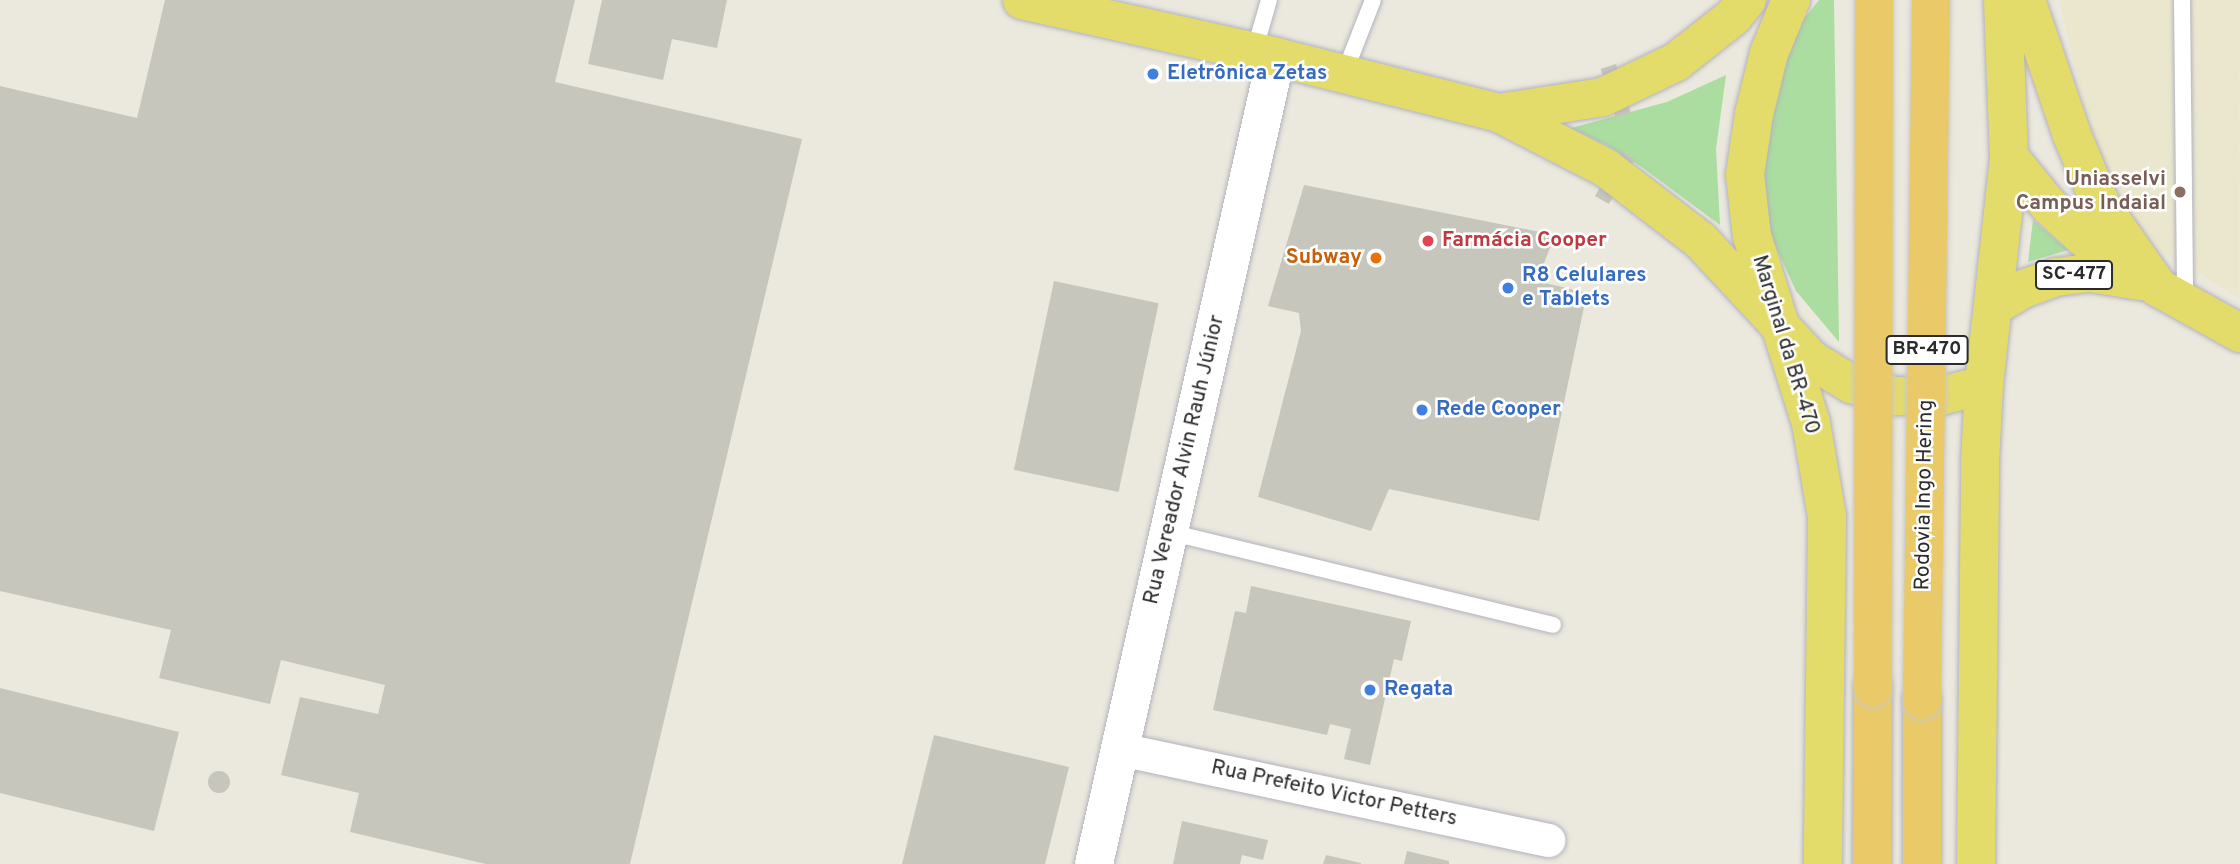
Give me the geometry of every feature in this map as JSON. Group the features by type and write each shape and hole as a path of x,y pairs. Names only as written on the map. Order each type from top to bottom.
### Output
{"highway":[{"name":"BR-470","path":"1872,864 1874,0"},
{"name":"Rodovia Ingo Hering","path":"1922,864 1931,0"}],"main road":[{"path":"1022,0 1265,54 1499,113 1606,168 1689,232 1811,360 1861,387 1894,396 1940,396 1984,385"},
{"path":"1499,113 1603,97 1676,62 1733,17 1747,0"},
{"name":"Marginal da BR-470","path":"1791,0 1769,52 1754,114 1745,175 1752,236 1811,423 1827,517 1823,864"},
{"path":"1976,864 1980,462 1984,385 2009,157 2003,0"},
{"path":"2026,0 2072,135 2102,207 2172,295"},
{"name":"SC-477","path":"2009,157 2049,206 2084,238 2172,295 2240,332"},
{"name":"SC-477","path":"1993,307 2023,289 2056,277 2091,273 2126,276 2172,295"}],"street":[{"name":"Rua Vereador Alvin Rauh Júnior","path":"1094,864 1169,532 1265,54"},
{"name":"Rua Prefeito Victor Petters","path":"1120,749 1548,840"}],"lane":[{"path":"1265,54 1269,0"},
{"path":"1344,74 1373,0"},
{"path":"2172,295 2182,0"},
{"path":"1169,532 1553,625"}],"shaded area":[{"name":"Uniasselvi Campus Indaial","path":"2059,0 2240,0 2239,298 2149,244 2092,140"}],"green space":[{"path":"1819,0 1834,0 1839,342 1796,291 1768,230 1757,164 1791,35"},
{"path":"1726,75 1716,149 1720,225 1643,168 1610,147 1571,128 1667,102"},
{"path":"2033,220 2068,250 2028,262"}],"building":[{"path":"165,0 575,0 555,82 802,139 630,864 486,864 350,832 359,793 281,775 300,697 378,714 385,685 281,660 270,704 159,678 171,630 0,591 0,86 137,118"},
{"path":"602,0 727,0 717,48 672,39 663,80 588,64"},
{"path":"1616,64 1631,113 1616,117 1601,69"},
{"path":"1621,151 1635,159 1609,204 1595,196"},
{"name":"Rede Cooper","path":"1304,185 1555,235 1537,281 1587,293 1539,521 1389,489 1371,531 1258,497 1301,331 1299,313 1268,306"},
{"path":"1054,281 1159,303 1119,492 1014,470"},
{"path":"1251,586 1411,621 1402,661 1394,659 1370,765 1344,759 1351,729 1330,724 1327,735 1213,710 1235,611 1246,613"},
{"path":"0,688 179,732 154,831 0,793"},
{"path":"934,735 1069,767 1045,864 902,864"},
{"path":"215,771 223,771 230,778 230,786 223,793 215,793 208,786 208,778"},
{"path":"1182,821 1268,840 1263,860 1242,855 1240,864 1173,864"},
{"path":"1407,851 1449,861 1449,864 1404,864"},
{"path":"1326,855 1361,863 1361,864 1323,864"}],"place":[{"name":"Eletrônica Zetas","path":"1153,74"},
{"name":"Uniasselvi Campus Indaial","path":"2180,192"},
{"name":"Farmácia Cooper","path":"1428,241"},
{"name":"Subway","path":"1376,258"},
{"name":"R8 Celulares e Tablets","path":"1508,288"},
{"name":"Rede Cooper","path":"1422,410"},
{"name":"Regata","path":"1370,690"}]}
